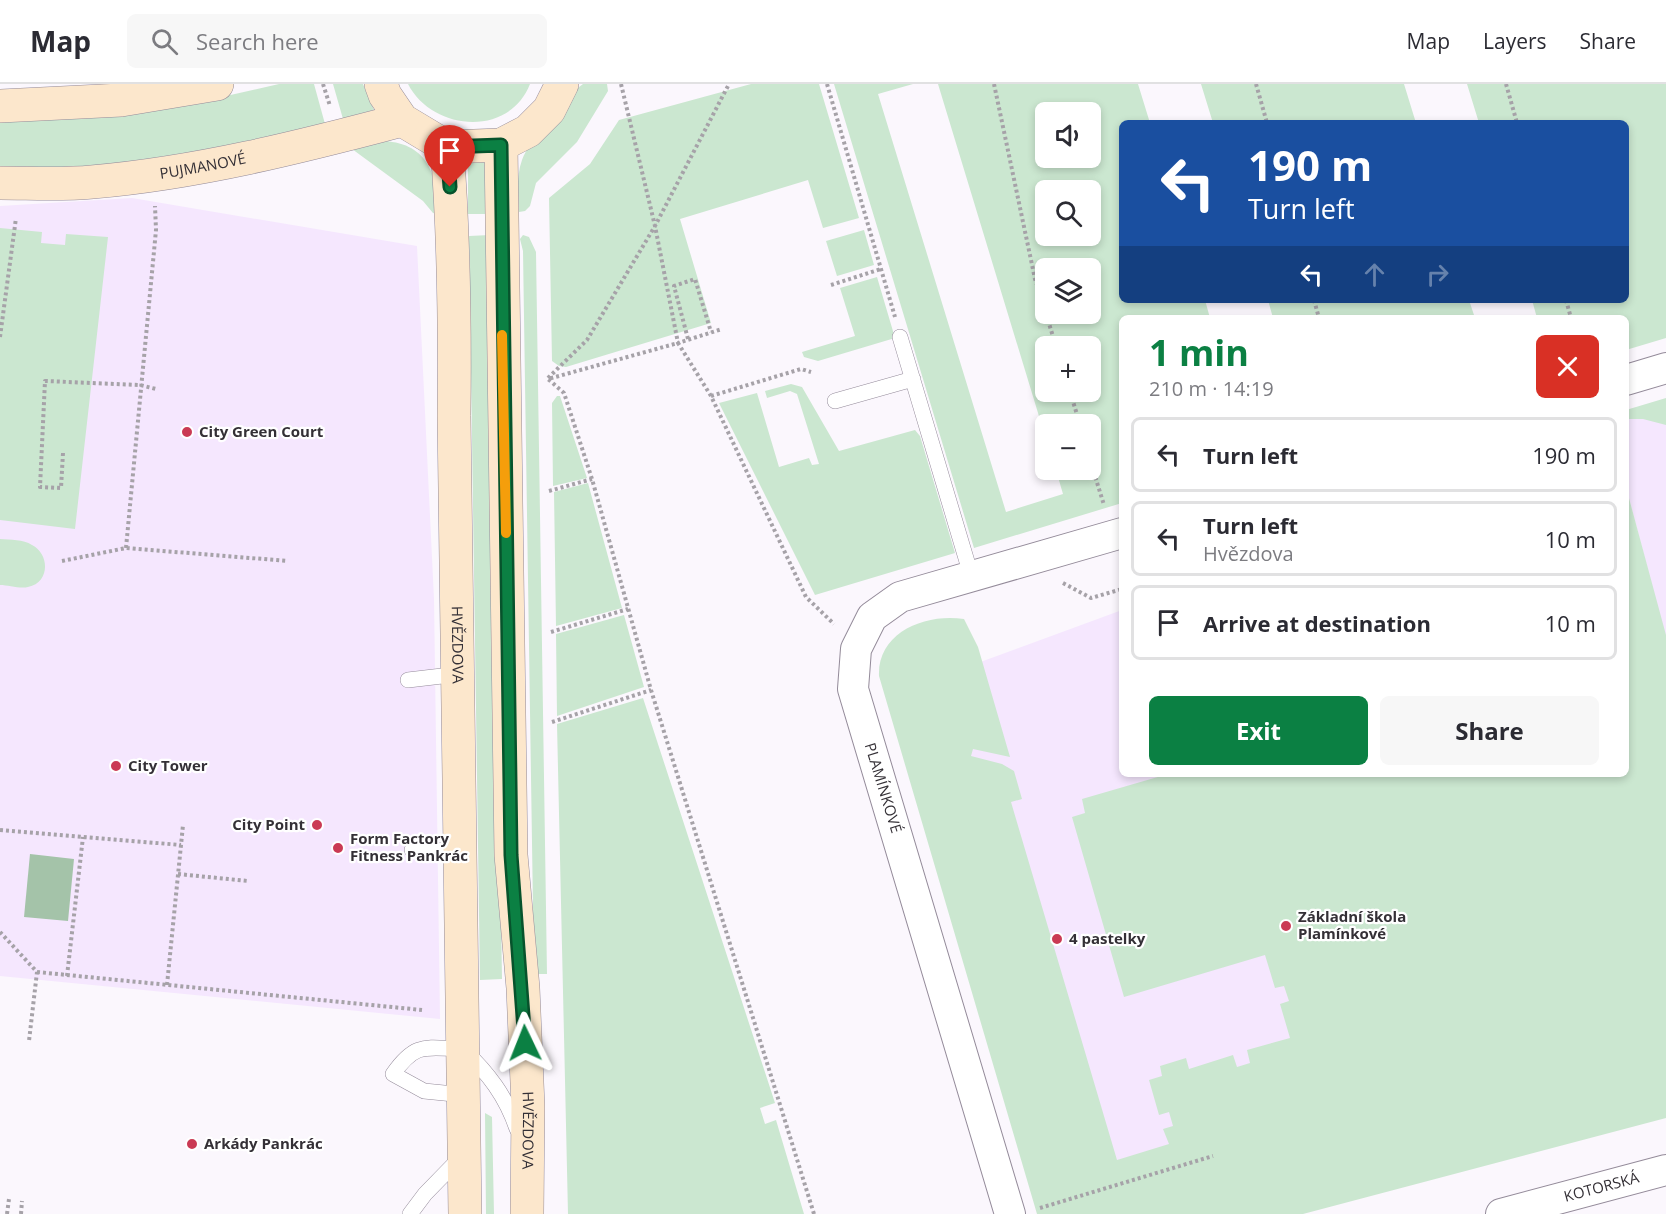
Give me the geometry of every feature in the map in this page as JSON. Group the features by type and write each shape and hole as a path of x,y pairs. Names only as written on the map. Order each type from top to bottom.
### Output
{"street":[{"path":"0,106 121,100 217,84"},
{"path":"381,84 385,95 402,120 447,147 501,145 528,131 549,110 562,84"},
{"name":"PUJMANOVÉ","path":"0,183 91,183 198,168 326,141 402,120"},
{"name":"HVĚZDOVA","path":"501,145 511,855 523,988 527,1214"},
{"name":"HVĚZDOVA","path":"447,147 454,262 465,1214"},
{"path":"1629,379 1666,368"},
{"name":"PLAMÍNKOVÉ","path":"1020,1213 853,689 856,649 872,617 900,597 1119,534"},
{"name":"KOTORSKÁ","path":"1501,1214 1666,1170"}],"lane":[{"path":"900,337 971,575"},
{"path":"835,401 913,379"},
{"path":"408,680 459,674"},
{"path":"412,850 461,851"},
{"path":"464,1095 424,1091 393,1074 406,1055 422,1048 463,1050 485,1070 509,1104 527,1158"},
{"path":"410,1214 424,1194 464,1154"}],"path":[{"path":"621,84 655,226 678,343 711,396 806,597 834,624"},
{"path":"548,379 587,340 655,226 729,84"},
{"path":"827,84 900,337"},
{"path":"994,84 1035,279"},
{"path":"1256,84 1266,120"},
{"path":"1506,84 1516,120"},
{"path":"126,548 156,230 155,206"},
{"path":"0,337 16,218"},
{"path":"831,285 881,269"},
{"path":"688,339 674,286 695,279 711,332"},
{"path":"548,379 722,329"},
{"path":"711,396 801,369 811,372"},
{"path":"548,379 564,393 592,479 651,690 814,1214"},
{"path":"63,453 61,488 40,487 45,381 140,385 156,389"},
{"path":"549,491 592,479"},
{"path":"62,561 126,548 288,561"},
{"path":"1058,580 1091,598 1119,590"},
{"path":"551,632 628,609"},
{"path":"552,722 651,690"},
{"path":"167,985 183,825"},
{"path":"0,830 181,845"},
{"path":"67,976 83,837"},
{"path":"178,874 248,881"},
{"path":"0,932 37,972 422,1010"},
{"path":"29,1041 37,972"},
{"path":"1020,1213 1213,1156"},
{"path":"7,1214 9,1200"},
{"path":"21,1214 22,1201"}],"shaded area":[{"path":"132,198 417,246 434,599 440,1019 0,976 0,206"},
{"name":"Základní škola Plamínkové","path":"1643,417 1666,422 1666,1112 1048,1214 893,694 1119,611 1119,777 1629,777 1629,752 1652,585 1629,498 1629,419"}],"green space":[{"path":"279,84 314,84 325,124 194,157 88,169 0,171 0,119 195,103"},
{"path":"333,84 363,84 374,110 343,119"},
{"path":"408,84 530,84 520,101 505,113 488,120 470,122 452,119 434,111 419,100"},
{"path":"583,84 607,84 608,91 577,142 536,183 530,206 525,211 519,212 519,173 526,151 549,119"},
{"path":"751,84 819,84 859,218 823,228 808,180 680,219 711,323 566,367 559,366 552,361 549,198 590,164 619,120"},
{"path":"834,84 913,84 878,94 1006,512 1063,494 1059,480 1101,480 1101,414 1038,414 938,84 1138,84 1149,120 1119,120 1119,303 1206,303 1209,315 1119,315 1119,504 974,548"},
{"path":"1201,84 1404,84 1415,120 1212,120"},
{"path":"1467,84 1666,84 1666,338 1629,349 1629,315 1536,315 1533,303 1629,303 1629,120 1478,120"},
{"path":"384,141 412,148 428,164 436,187 440,215 433,213 423,201 352,149"},
{"path":"468,161 488,161 488,214 468,214"},
{"path":"0,228 42,232 41,243 65,245 66,234 108,237 75,529 0,520"},
{"path":"864,230 874,265 837,276 826,241"},
{"path":"490,235 502,979 480,980 469,236"},
{"path":"523,235 529,237 536,252 547,974 534,974 523,251 520,239"},
{"path":"877,277 895,338 818,361 804,357 802,352 855,336 840,288"},
{"path":"1269,303 1470,303 1474,315 1272,315"},
{"path":"791,384 802,387 839,451 915,430 920,436 955,553 815,595 719,403 757,393 779,467 809,458 812,465 819,464 797,394 790,391 767,398 765,391"},
{"path":"557,396 560,396 587,478 553,486 552,403"},
{"path":"1666,398 1666,425 1643,419 1629,419 1629,409"},
{"path":"588,483 622,608 556,626 554,492"},
{"name":"Základní škola Plamínkové","path":"1629,498 1666,635 1666,1118 1303,1214 1037,1214 879,676 886,648 906,629 934,619 949,618 964,619 978,647 1010,757 973,749 971,756 1002,764 1014,771 1022,799 1011,802 1117,1160 1169,1144 1163,1129 1173,1126 1169,1112 1159,1115 1149,1080 1162,1076 1160,1066 1186,1058 1189,1069 1233,1055 1237,1067 1250,1063 1247,1050 1290,1038 1280,1004 1289,1001 1284,986 1275,988 1265,955 1124,997 1072,817 1085,813 1082,799 1158,777 1629,777"},
{"path":"0,539 25,542 38,549 45,568 40,580 25,587 0,585"},
{"path":"624,615 644,687 557,716 556,634"},
{"path":"643,698 775,1103 760,1108 765,1124 776,1120 804,1214 568,1214 557,724"},
{"path":"30,854 74,859 68,921 24,917"},
{"path":"485,1113 492,1117 494,1214 486,1214"}],"slow traffic":[{"path":"502,335 506,533"}],"place":[{"name":"City Green Court","path":"187,432"},
{"name":"City Tower","path":"116,766"},
{"name":"City Point","path":"317,825"},
{"name":"Form Factory Fitness Pankrác","path":"338,848"},
{"name":"Základní škola Plamínkové","path":"1286,926"},
{"name":"4 pastelky","path":"1057,939"},
{"name":"Arkády Pankrác","path":"192,1144"}],"route":[{"path":"450,187 447,147 501,145 500,228 511,855 523,988 525,1043"}]}
